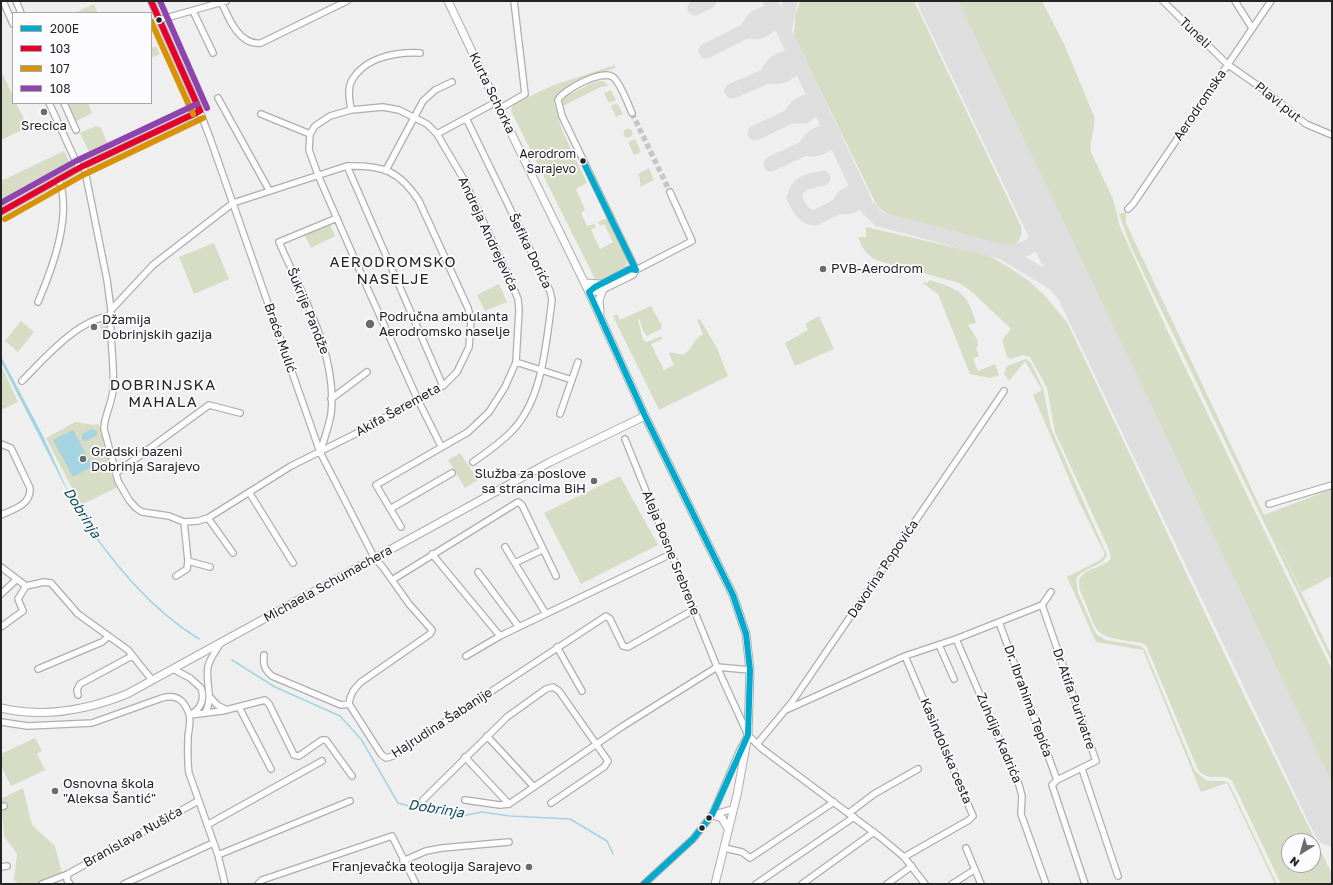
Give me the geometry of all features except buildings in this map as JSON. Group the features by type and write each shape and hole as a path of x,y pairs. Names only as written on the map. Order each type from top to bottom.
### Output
{"main road":[{"name":"Kurta Schorka","path":"448,1 497,106 589,292 645,416 733,595 746,634 750,670 748,735 733,809 715,884"},
{"path":"585,284 602,287 599,300 600,316"},
{"name":"Michaela Schumachera","path":"1,708 37,712 75,709 118,697 222,642 550,462 645,416"},
{"path":"712,815 722,818 728,829"}],"street":[{"path":"3,1 12,22"},
{"path":"16,1 21,12"},
{"name":"Braće Mulić","path":"151,1 200,112 320,452 375,558 392,580"},
{"path":"159,20 223,2 232,26 241,36 256,44 275,37 346,1"},
{"path":"437,134 466,118 525,94 514,1"},
{"name":"Tuneli","path":"1162,1 1228,64"},
{"path":"1235,1 1252,28"},
{"name":"Aerodromska","path":"1128,208 1133,204 1271,1"},
{"path":"193,10 213,53"},
{"path":"351,110 349,91 351,82 366,66 390,54 420,53"},
{"name":"Plavi put","path":"1228,64 1267,92 1306,124 1332,134"},
{"path":"632,113 613,77 608,75 599,75 578,85 560,96 558,104 580,155 636,270"},
{"path":"386,170 414,116 427,96 452,82"},
{"path":"218,98 269,190"},
{"path":"50,104 81,167 107,280 114,368 113,392 104,421 104,429 116,473 129,500 136,508 142,512 169,516 184,522 198,521 208,518 215,525 233,553"},
{"path":"64,104 76,130"},
{"name":"Andreja Andrejevića","path":"310,134 321,121 351,110 383,107 399,110 414,116 427,124 437,134 463,178 518,299 519,325 516,362 505,387 493,407 480,422 468,432 441,446 376,485 401,527"},
{"path":"1,212 81,167 200,112"},
{"path":"261,114 271,120 310,134 309,150 318,175 418,400 441,446"},
{"name":"Šefika Dorića","path":"466,118 550,291 552,300 542,369 534,394 518,424 497,444 473,462"},
{"path":"347,166 443,385"},
{"name":"Akifa Šeremeta","path":"110,313 153,265 233,203 269,190 347,166 376,167 386,170 409,186 419,201 468,308 472,320 470,342 467,354 457,372 443,385 418,400 320,452 290,466 208,518"},
{"path":"38,302 52,269 58,246 62,200 59,179"},
{"path":"589,292 602,287 630,269 636,270 692,241 670,192"},
{"name":"Šukrije Pandže","path":"320,452 331,414 329,366 318,332 279,242 337,218"},
{"path":"22,381 82,326 110,313"},
{"path":"516,362 542,369 572,380"},
{"path":"560,414 578,362"},
{"path":"331,398 367,372"},
{"name":"Davorina Popovića","path":"757,744 786,710 1004,391"},
{"path":"116,473 209,405 240,413"},
{"name":"Aleja Bosne Srebrene","path":"625,439 716,667 748,735"},
{"path":"1,444 11,448 30,488 31,494 23,505 1,515"},
{"path":"390,509 452,473"},
{"path":"1269,504 1332,485"},
{"path":"249,492 293,563"},
{"path":"264,655 264,666 266,671 272,676 341,705 349,704 352,693 361,682 432,632 430,626 409,604 392,580 518,502 522,505 542,550 556,576"},
{"path":"176,576 187,569 188,561 184,522"},
{"path":"505,547 546,614"},
{"path":"515,563 542,550"},
{"path":"432,554 500,636"},
{"path":"466,656 500,636 670,554"},
{"path":"188,561 210,567"},
{"path":"1,567 26,586"},
{"path":"478,572 519,627"},
{"path":"1,594 18,579"},
{"path":"1,627 23,611 18,599 26,586 44,582 51,583 78,614 109,636 132,656 152,680"},
{"path":"786,710 905,656 956,639 1042,606 1051,592"},
{"name":"Dr Atifa Purivatre","path":"1042,606 1096,761 1082,769 1118,876"},
{"name":"Hajrudina Šabanije","path":"349,704 380,754 386,758 390,758 557,647 607,616 610,619 623,646 628,648 693,610"},
{"name":"Dr. Ibrahima Tepića","path":"999,622 1057,780 1052,785 1085,884"},
{"path":"38,669 102,642 109,636"},
{"name":"Zuhdije Kadrića","path":"956,639 1019,786 1022,796 1021,814 1046,884"},
{"path":"205,713 209,706 207,674 208,664 222,642"},
{"path":"939,645 954,679"},
{"path":"557,647 582,690"},
{"path":"78,695 77,690 80,684 132,656"},
{"name":"Kasindolska cesta","path":"904,857 969,820 973,816 905,656"},
{"path":"465,800 500,805 509,804 597,744 716,667 750,670"},
{"path":"173,668 197,683 203,693 200,707 190,715"},
{"path":"422,800 507,717 546,690 553,687 559,691 608,759 606,765 551,803"},
{"path":"1,722 28,726 92,723 171,696 182,701 190,715"},
{"path":"209,697 217,705 227,710"},
{"path":"190,715 227,710 265,700 270,704 294,755 299,756 322,740 326,740 352,776"},
{"path":"202,701 205,713"},
{"path":"239,707 271,769"},
{"name":"Branislava Nušića","path":"190,715 187,759 192,785 218,855 225,884"},
{"path":"644,884 693,839 712,815 748,735 757,744 874,832 904,857 925,884"},
{"path":"487,736 534,787"},
{"path":"465,757 509,804"},
{"path":"207,825 322,761"},
{"path":"849,813 874,794 918,769"},
{"path":"1057,780 1082,769"},
{"name":"Branislava Nušića","path":"42,884 68,874 198,801"},
{"path":"218,855 350,801"},
{"path":"724,848 742,852 750,858 834,802"},
{"path":"712,815 733,809"},
{"path":"756,884 854,817"},
{"path":"802,884 874,832"},
{"path":"258,884 262,880 392,836 403,861 416,884"},
{"path":"403,861 426,851 442,848 509,842"},
{"path":"124,884 213,843"},
{"path":"966,848 981,884"},
{"path":"1,867 7,866"},
{"path":"887,884 912,866"},
{"path":"952,884 974,870"},
{"path":"68,874 70,884"}],"green space":[{"path":"800,1 914,1 1021,226 1021,237 1015,244 1007,246 891,215 877,206 794,36 795,16"},
{"path":"953,1 1042,1 1064,44 1094,116 1091,152 1113,199 1120,227 1167,330 1332,670 1332,787 1238,587 1149,409"},
{"path":"94,4 98,12 76,12"},
{"path":"156,46 160,54 152,58 152,48"},
{"path":"615,65 615,68 589,76 571,85 558,96 554,103 562,130 587,183 576,189 585,210 581,213 587,226 594,224 596,227 591,230 600,249 613,242 604,224 600,226 598,222 607,218 627,259 626,267 599,280 595,279 511,111 513,104 554,85"},
{"path":"1,71 12,94 12,104 16,104 28,127 1,140"},
{"path":"597,81 603,81 609,86 601,87 561,107 564,97"},
{"path":"611,90 616,100 609,103 604,93"},
{"path":"617,103 623,114 616,117 611,106"},
{"path":"88,104 92,113 75,122 67,105"},
{"path":"96,126 101,128 109,147 91,156 80,133"},
{"path":"626,129 630,129 632,133 630,137 626,137 624,135 624,131"},
{"path":"635,139 641,152 634,155 628,142"},
{"path":"64,151 71,165 1,204 1,181"},
{"path":"649,168 654,180 640,187 640,178 638,174"},
{"path":"1126,212 1126,223 1264,515 1332,489 1332,576 1302,592 1270,527 1332,656 1332,663 1131,247 1119,214"},
{"path":"330,224 335,236 311,248 304,234"},
{"path":"866,227 988,255 1029,281 1046,297 1067,322 1244,695 1312,833 1281,833 1281,873 1321,873 1321,852 1332,874 1332,884 1281,884 1232,781 1224,777 1207,776 1198,770 1146,645 1109,637 1098,631 1095,626 1081,593 1079,581 1086,572 1108,562 1111,558 1109,550 1055,432 1047,388 1030,357 1022,355 1011,359 1007,357 1002,340 1011,329 972,292 959,283 876,260 865,250 858,237 866,237"},
{"path":"214,243 229,279 194,294 179,257"},
{"path":"929,280 955,289 965,298 973,313 976,323 968,325 977,339 978,347 976,348 979,356 973,359 978,371 995,364 999,375 990,378 970,374 938,294 923,282 928,283"},
{"path":"499,284 507,302 485,311 477,295"},
{"path":"651,306 662,326 661,329 647,336 643,331 639,318 638,320 643,340 647,342 661,336 662,339 651,344 664,370 674,365 669,354 671,352 683,355 703,334 697,320 700,319 717,348 728,376 659,410 613,316 617,314 620,320"},
{"path":"819,316 834,349 795,366 785,343 808,330 805,324"},
{"path":"109,320 110,335 102,336 100,321"},
{"path":"21,321 34,332 18,352 5,341"},
{"path":"1026,359 1031,363 1043,388 1051,428 1107,555 1105,559 1083,572 1076,579 1078,593 1096,634 1106,640 1141,646 1145,650 1195,771 1207,781 1225,781 1229,783 1277,884 1275,884 1227,783 1201,792 1143,650 1096,642 1067,577 1100,560 1104,556 1104,552 1080,504 1033,395 1042,390 1025,361 1009,381 1004,374 1007,366"},
{"path":"1,365 18,402 1,410"},
{"name":"Gradski bazeni Dobrinja Sarajevo","path":"75,422 94,425 98,424 104,435 103,441 118,487 81,505 46,438"},
{"path":"460,453 478,480 465,488 448,460"},
{"path":"620,476 658,545 581,584 544,513"},
{"path":"35,738 42,751 37,754 45,770 11,786 1,766 1,754"},
{"path":"23,788 32,825 55,846 62,873 52,884 18,884 14,879 17,854 4,836 1,799"}],"water":[{"name":"Dobrinja","path":"1,356 43,436 72,500 1,362"},
{"path":"92,429 97,431 97,435 86,441 82,440 82,434"},
{"path":"73,430 90,461 92,460 95,465 73,477 53,440"}],"waterway":[{"name":"Dobrinja","path":"71,499 97,539 127,577 161,611 179,626 199,639"},
{"name":"Dobrinja","path":"232,660 275,687 340,716 361,739 398,803 423,810 462,816 482,812 510,816 570,819 607,841 613,854"}],"taxiway":[{"path":"695,8 709,1"},
{"path":"770,1 867,207 879,219 1003,252 1054,283 1090,321"},
{"path":"784,31 790,1"},
{"path":"766,13 776,14 774,19 765,29 756,32 746,31 755,18 766,13"},
{"path":"706,51 746,31"},
{"path":"793,58 799,59 793,68 786,74 777,77 767,76 771,68 777,62 784,59 793,58"},
{"path":"732,91 767,76"},
{"path":"755,133 791,116 805,116 813,110 818,101 805,102 796,108 791,116"},
{"path":"827,132 834,133 830,141 826,144 814,149 805,148 809,141 814,137 827,132"},
{"path":"771,164 805,148"},
{"path":"823,178 801,185 798,188 794,198 804,214 815,218 838,206"},
{"path":"851,193 862,195 858,202 846,207 838,206 844,197 851,193"},
{"path":"1003,252 1020,250 1027,248 1032,244 1036,240 1039,233 1040,216"}],"runway":[{"path":"937,1 1332,827"}],"tunnel":[{"path":"632,113 670,192"}],"transit line":[{"name":"103","path":"151,1 200,111"},
{"name":"108","path":"160,1 207,108"},
{"name":"107","path":"152,23 193,114"},
{"name":"108","path":"1,203 76,161 197,104"},
{"name":"103","path":"1,212 79,168 200,111"},
{"name":"107","path":"5,219 83,175 203,118"},
{"name":"200E","path":"583,161 636,270"},
{"name":"200E","path":"636,270 630,269 595,287 589,292 645,416 733,595 746,634 750,670 748,735 712,815 693,839 644,884"}],"place":[{"name":"Srecica","path":"44,112"},
{"name":"Aerodrom Sarajevo","path":"583,161"},
{"name":"PVB-Aerodrom","path":"823,269"},
{"name":"Područna ambulanta Aerodromsko naselje","path":"370,324"},
{"name":"Džamija Dobrinjskih gazija","path":"94,327"},
{"name":"Gradski bazeni Dobrinja Sarajevo","path":"83,459"},
{"name":"Služba za poslove sa strancima BiH","path":"594,481"},
{"name":"Osnovna škola \"Aleksa Šantić\"","path":"55,791"},
{"name":"Franjevačka teologija Sarajevo","path":"529,867"}],"district":[{"name":"AERODROMSKO NASELJE","path":"393,270"},
{"name":"DOBRINJSKA MAHALA","path":"163,394"}]}
